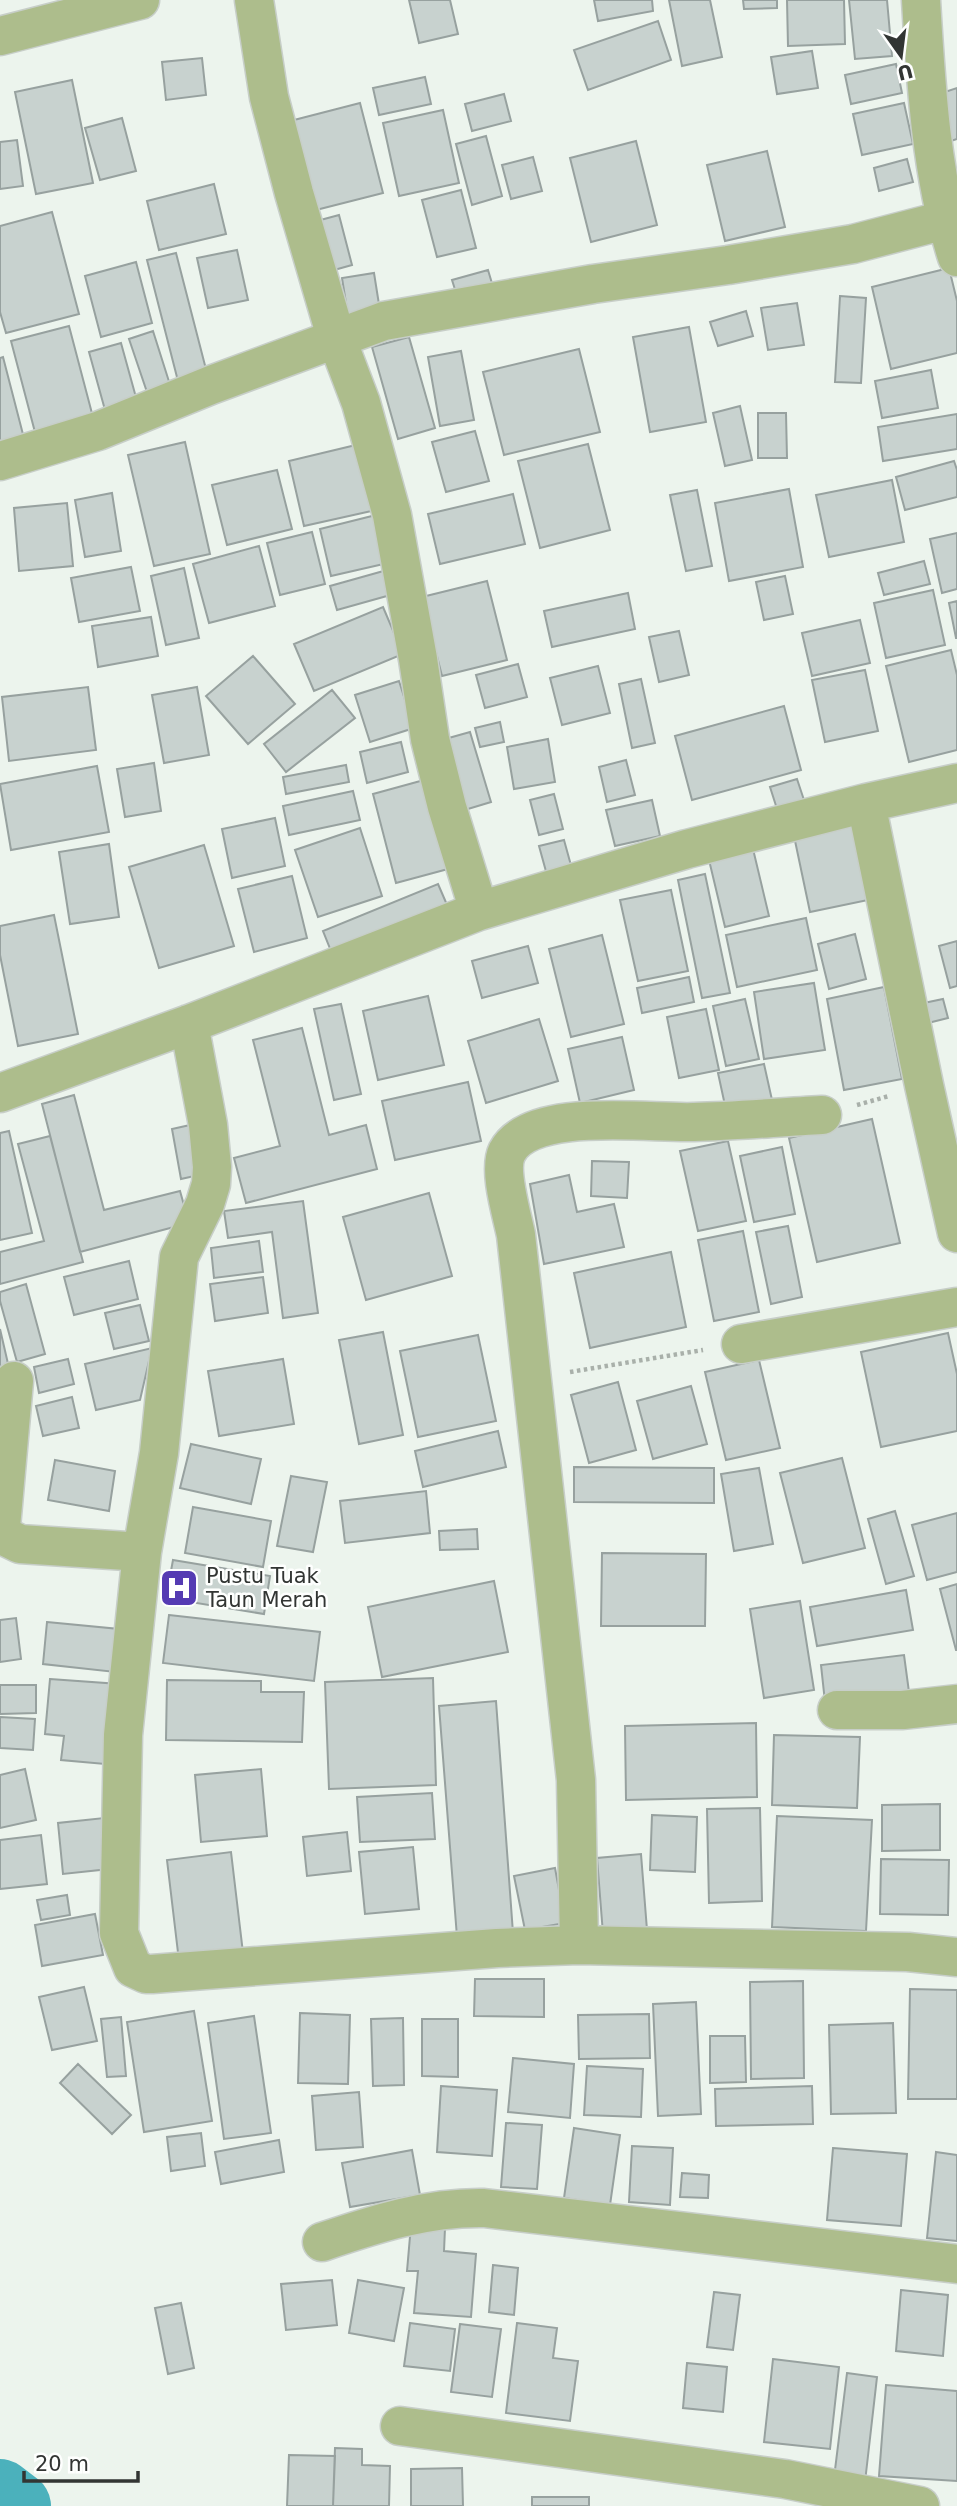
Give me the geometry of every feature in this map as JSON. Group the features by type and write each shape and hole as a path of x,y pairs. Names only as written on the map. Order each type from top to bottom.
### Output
{"street":[{"path":"0,36 140,0"},
{"path":"254,0 270,97 294,193 336,337 361,403 392,515 430,739 447,807 479,911"},
{"path":"921,0 926,80 945,220 957,257"},
{"path":"0,461 98,431 336,337 384,321 593,284 841,246 945,220"},
{"path":"0,1093 190,1024 479,911 687,849 866,803 957,783"},
{"path":"866,803 957,1233"},
{"path":"190,1024 208,1125 211,1184 205,1204 178,1258 159,1453 142,1552 123,1735 119,1933 133,1968 146,1974 497,1948 579,1945 908,1952 957,1957"},
{"path":"579,1945 576,1780 516,1236 504,1174 504,1160 515,1141 539,1128 601,1119 659,1123 822,1115"},
{"path":"741,1344 957,1307"},
{"path":"13,1381 1,1527 6,1537 20,1545 142,1552"},
{"path":"837,1710 904,1710 957,1704"},
{"path":"322,2242 374,2224 426,2212 454,2207 484,2208 957,2264"},
{"path":"400,2426 785,2479 920,2506"}],"path":[{"path":"531,1379 741,1344"}],"building":[{"path":"409,0 450,0 458,34 419,43"},
{"path":"594,0 652,0 653,11 598,21"},
{"path":"669,0 710,0 722,57 682,66"},
{"path":"743,0 777,0 777,8 744,9"},
{"path":"787,0 844,0 845,44 788,46"},
{"path":"849,0 887,0 892,56 855,59"},
{"path":"658,21 671,60 588,90 574,50"},
{"path":"812,51 818,88 777,94 771,57"},
{"path":"202,58 206,95 166,100 162,62"},
{"path":"896,64 902,93 851,104 845,75"},
{"path":"425,77 431,104 379,115 373,88"},
{"path":"72,80 93,183 36,194 15,92"},
{"path":"957,88 957,139 951,141 936,95"},
{"path":"504,94 511,121 472,131 465,104"},
{"path":"360,103 383,193 316,210 294,120"},
{"path":"904,103 913,144 862,155 853,114"},
{"path":"443,110 459,183 399,196 383,123"},
{"path":"122,118 136,171 100,180 85,128"},
{"path":"486,136 502,196 472,205 456,144"},
{"path":"17,140 23,186 0,189 0,142"},
{"path":"636,141 657,225 591,242 570,158"},
{"path":"767,151 785,227 725,241 707,165"},
{"path":"533,157 542,191 511,199 502,165"},
{"path":"907,159 913,182 879,191 874,168"},
{"path":"214,184 226,234 159,250 147,201"},
{"path":"461,190 476,248 437,257 422,200"},
{"path":"52,212 79,314 6,333 0,312 0,226"},
{"path":"339,215 352,265 327,272 313,222"},
{"path":"237,250 248,300 208,308 197,258"},
{"path":"176,253 208,377 179,385 147,260"},
{"path":"136,262 152,323 101,337 85,276"},
{"path":"949,268 957,301 957,353 891,369 872,287"},
{"path":"488,270 494,290 458,299 452,280"},
{"path":"374,273 381,317 349,322 342,278"},
{"path":"840,296 866,298 861,383 835,382"},
{"path":"797,303 804,345 768,350 761,308"},
{"path":"746,311 753,336 718,346 710,322"},
{"path":"69,326 94,421 36,436 11,341"},
{"path":"689,327 706,422 650,432 633,337"},
{"path":"153,331 172,391 149,398 129,339"},
{"path":"409,337 435,428 398,439 372,347"},
{"path":"121,343 137,401 105,410 89,352"},
{"path":"579,349 600,432 504,455 483,372"},
{"path":"461,351 474,420 440,426 428,357"},
{"path":"3,357 26,446 0,453 0,358"},
{"path":"931,370 938,408 882,418 875,381"},
{"path":"740,406 752,460 725,466 713,413"},
{"path":"758,413 786,413 787,458 758,458"},
{"path":"957,414 957,449 883,461 878,427"},
{"path":"475,431 489,481 446,492 432,442"},
{"path":"185,442 210,554 154,566 128,455"},
{"path":"360,444 376,510 304,526 289,461"},
{"path":"588,444 610,530 540,548 518,461"},
{"path":"954,461 957,470 957,497 905,510 896,477"},
{"path":"277,470 292,529 227,545 212,485"},
{"path":"892,480 904,542 829,557 816,495"},
{"path":"789,489 803,567 729,581 715,503"},
{"path":"697,490 712,566 686,571 670,495"},
{"path":"112,493 121,551 85,557 75,500"},
{"path":"513,494 525,544 440,564 428,514"},
{"path":"67,503 73,566 19,571 14,508"},
{"path":"376,515 388,563 331,576 320,529"},
{"path":"312,532 325,584 280,595 267,543"},
{"path":"957,533 957,589 942,593 930,539"},
{"path":"259,546 275,606 209,623 193,564"},
{"path":"924,561 930,584 884,595 878,573"},
{"path":"131,567 140,611 79,622 71,578"},
{"path":"184,568 199,638 166,645 151,576"},
{"path":"387,570 394,594 337,610 330,586"},
{"path":"785,576 793,614 764,620 756,582"},
{"path":"487,581 507,660 442,676 422,597"},
{"path":"933,590 945,645 886,658 874,603"},
{"path":"628,593 635,629 552,647 544,611"},
{"path":"957,601 957,638 956,638 949,603"},
{"path":"383,607 403,654 314,691 294,644"},
{"path":"151,617 158,656 98,667 92,626"},
{"path":"860,620 870,663 812,676 802,633"},
{"path":"679,631 689,675 659,682 649,637"},
{"path":"951,650 957,675 957,750 909,762 886,666"},
{"path":"253,656 295,704 248,744 206,696"},
{"path":"518,664 527,697 485,708 476,675"},
{"path":"598,666 610,713 562,725 550,678"},
{"path":"865,670 878,731 825,742 812,680"},
{"path":"641,679 655,743 632,748 619,684"},
{"path":"399,681 414,728 370,742 355,695"},
{"path":"88,687 96,750 9,761 2,697"},
{"path":"197,687 209,755 164,763 152,695"},
{"path":"332,690 355,718 286,772 264,744"},
{"path":"784,706 801,770 692,800 675,736"},
{"path":"500,722 504,742 480,747 475,728"},
{"path":"470,732 491,802 458,812 438,741"},
{"path":"548,739 555,782 514,789 507,747"},
{"path":"401,742 408,772 367,783 360,752"},
{"path":"626,760 635,795 607,802 599,767"},
{"path":"154,763 161,811 125,817 117,769"},
{"path":"346,765 349,782 286,794 283,777"},
{"path":"97,766 109,832 11,850 0,784"},
{"path":"797,779 805,803 778,812 770,787"},
{"path":"424,780 448,869 396,883 373,794"},
{"path":"353,791 360,820 289,835 283,806"},
{"path":"554,794 563,829 539,835 530,800"},
{"path":"652,800 660,836 615,846 606,810"},
{"path":"275,818 285,866 232,878 222,829"},
{"path":"853,824 868,900 810,912 794,836"},
{"path":"360,828 382,896 318,917 295,850"},
{"path":"564,840 572,869 547,875 539,846"},
{"path":"109,844 119,917 70,924 59,852"},
{"path":"204,845 234,946 159,968 129,867"},
{"path":"753,849 769,916 725,927 709,860"},
{"path":"705,874 730,993 702,998 678,880"},
{"path":"292,876 307,938 254,952 238,889"},
{"path":"438,884 451,914 335,961 323,931"},
{"path":"671,890 688,971 638,981 620,900"},
{"path":"54,915 78,1034 18,1046 0,955 0,926"},
{"path":"806,918 817,970 737,987 726,935"},
{"path":"855,934 866,979 829,989 818,944"},
{"path":"602,935 624,1024 571,1037 549,949"},
{"path":"957,941 957,986 950,988 939,946"},
{"path":"528,946 538,983 482,998 472,961"},
{"path":"689,977 694,1002 642,1013 637,988"},
{"path":"814,983 825,1050 764,1059 754,992"},
{"path":"884,987 902,1079 844,1090 827,999"},
{"path":"428,996 444,1065 378,1080 363,1011"},
{"path":"745,999 759,1059 726,1066 713,1006"},
{"path":"943,999 948,1018 924,1024 919,1004"},
{"path":"341,1004 361,1094 334,1100 314,1009"},
{"path":"706,1009 719,1070 679,1078 667,1017"},
{"path":"539,1019 558,1081 486,1103 468,1041"},
{"path":"302,1028 329,1135 366,1125 377,1169 246,1203 234,1158 280,1146 253,1040"},
{"path":"622,1037 634,1090 580,1103 568,1049"},
{"path":"764,1064 772,1100 726,1110 718,1073"},
{"path":"468,1082 481,1141 395,1160 382,1101"},
{"path":"74,1095 104,1210 180,1191 189,1223 80,1252 42,1104"},
{"path":"872,1119 900,1243 817,1262 789,1138"},
{"path":"190,1125 199,1175 181,1179 172,1129"},
{"path":"9,1131 32,1233 0,1240 0,1133"},
{"path":"50,1136 83,1262 0,1284 0,1252 44,1241 18,1144"},
{"path":"728,1141 746,1221 698,1231 680,1151"},
{"path":"782,1147 795,1214 754,1222 740,1156"},
{"path":"592,1161 629,1162 627,1198 591,1196"},
{"path":"569,1175 577,1212 614,1204 624,1247 544,1264 530,1184"},
{"path":"429,1193 452,1276 366,1300 343,1217"},
{"path":"303,1201 318,1313 283,1318 272,1232 228,1238 224,1211"},
{"path":"788,1226 802,1297 771,1304 756,1232"},
{"path":"743,1231 759,1312 714,1321 698,1240"},
{"path":"259,1241 263,1272 214,1278 211,1248"},
{"path":"671,1252 686,1327 590,1348 574,1273"},
{"path":"129,1261 138,1299 74,1315 64,1277"},
{"path":"263,1277 268,1313 215,1321 210,1284"},
{"path":"26,1284 45,1354 17,1362 0,1301 0,1292"},
{"path":"140,1305 149,1341 114,1349 105,1313"},
{"path":"0,1329 9,1368 0,1370"},
{"path":"383,1332 403,1435 359,1444 339,1340"},
{"path":"948,1333 957,1374 957,1431 881,1447 861,1352"},
{"path":"478,1335 496,1421 418,1437 400,1351"},
{"path":"152,1348 140,1400 96,1410 85,1364"},
{"path":"68,1359 74,1384 39,1393 34,1367"},
{"path":"283,1359 294,1424 219,1436 208,1371"},
{"path":"759,1360 780,1448 726,1460 705,1372"},
{"path":"618,1382 636,1450 589,1463 571,1395"},
{"path":"691,1386 707,1444 653,1459 637,1401"},
{"path":"72,1397 79,1428 43,1436 36,1406"},
{"path":"498,1431 506,1467 423,1487 415,1451"},
{"path":"191,1444 261,1459 251,1504 180,1488"},
{"path":"842,1458 865,1548 803,1563 780,1473"},
{"path":"55,1460 115,1471 109,1511 48,1500"},
{"path":"574,1467 714,1468 714,1503 574,1502"},
{"path":"759,1468 773,1544 734,1551 721,1474"},
{"path":"291,1476 327,1482 313,1552 277,1546"},
{"path":"426,1491 430,1533 345,1543 340,1501"},
{"path":"193,1507 271,1521 263,1567 185,1553"},
{"path":"895,1511 914,1576 886,1584 868,1519"},
{"path":"957,1513 957,1572 927,1580 912,1525"},
{"path":"477,1529 478,1549 440,1550 439,1531"},
{"path":"602,1553 706,1554 705,1626 601,1626"},
{"path":"173,1560 270,1576 264,1614 166,1598"},
{"path":"494,1581 508,1652 382,1677 368,1607"},
{"path":"957,1584 957,1650 956,1650 940,1589"},
{"path":"906,1590 913,1630 817,1646 810,1607"},
{"path":"800,1601 814,1690 764,1698 750,1609"},
{"path":"169,1615 320,1632 314,1681 163,1663"},
{"path":"16,1618 21,1659 0,1662 0,1620"},
{"path":"47,1622 119,1629 115,1672 43,1664"},
{"path":"904,1655 909,1692 825,1702 821,1665"},
{"path":"433,1678 436,1785 329,1789 325,1682"},
{"path":"50,1679 119,1684 116,1765 61,1760 64,1736 45,1734"},
{"path":"167,1680 261,1681 261,1692 304,1692 302,1742 166,1740"},
{"path":"0,1685 36,1685 36,1713 0,1714"},
{"path":"496,1701 513,1933 457,1937 439,1706"},
{"path":"0,1717 35,1719 33,1750 0,1748"},
{"path":"756,1723 757,1797 626,1800 625,1726"},
{"path":"774,1735 860,1737 857,1808 772,1805"},
{"path":"25,1769 36,1820 0,1828 0,1775"},
{"path":"261,1769 267,1836 201,1842 195,1775"},
{"path":"432,1793 435,1839 360,1842 357,1797"},
{"path":"940,1804 940,1850 882,1851 882,1805"},
{"path":"760,1808 762,1901 709,1903 707,1809"},
{"path":"652,1815 697,1817 695,1872 650,1870"},
{"path":"777,1816 872,1820 866,1931 772,1927"},
{"path":"104,1818 109,1869 63,1874 58,1823"},
{"path":"347,1832 351,1871 307,1876 303,1837"},
{"path":"41,1835 47,1884 0,1889 0,1840"},
{"path":"413,1847 419,1909 365,1914 359,1852"},
{"path":"231,1852 243,1953 179,1961 167,1860"},
{"path":"641,1854 647,1930 603,1934 597,1858"},
{"path":"881,1859 949,1860 948,1915 880,1914"},
{"path":"555,1868 565,1923 525,1930 514,1876"},
{"path":"67,1895 70,1915 41,1920 37,1900"},
{"path":"95,1914 103,1955 42,1966 35,1925"},
{"path":"475,1979 544,1979 544,2017 474,2016"},
{"path":"803,1981 804,2078 751,2079 750,1982"},
{"path":"84,1987 97,2041 52,2050 39,1997"},
{"path":"910,1989 957,1990 957,2099 908,2099"},
{"path":"696,2002 701,2114 658,2116 653,2004"},
{"path":"194,2011 212,2121 144,2132 127,2022"},
{"path":"300,2013 350,2015 348,2084 298,2083"},
{"path":"649,2014 650,2058 579,2059 578,2015"},
{"path":"254,2016 271,2133 224,2139 208,2023"},
{"path":"121,2017 126,2076 107,2077 101,2019"},
{"path":"403,2018 404,2085 373,2086 371,2019"},
{"path":"422,2019 458,2019 458,2077 422,2076"},
{"path":"893,2023 896,2113 831,2114 829,2025"},
{"path":"710,2036 745,2036 746,2082 710,2083"},
{"path":"513,2058 574,2064 570,2118 508,2112"},
{"path":"78,2064 131,2115 112,2134 60,2083"},
{"path":"587,2066 643,2069 641,2117 584,2115"},
{"path":"441,2086 497,2090 492,2156 437,2152"},
{"path":"812,2086 813,2124 716,2126 715,2089"},
{"path":"359,2092 363,2147 316,2150 312,2096"},
{"path":"506,2123 542,2125 537,2189 501,2187"},
{"path":"574,2128 620,2135 610,2205 564,2198"},
{"path":"201,2133 205,2166 171,2171 167,2137"},
{"path":"279,2140 284,2172 221,2184 215,2152"},
{"path":"632,2146 673,2148 670,2205 629,2202"},
{"path":"833,2148 907,2154 901,2226 827,2220"},
{"path":"412,2150 420,2195 350,2207 342,2163"},
{"path":"936,2152 957,2155 957,2241 927,2238"},
{"path":"682,2173 709,2175 708,2198 680,2197"},
{"path":"411,2225 445,2228 444,2251 476,2254 471,2317 414,2313 418,2271 407,2271"},
{"path":"493,2265 518,2268 514,2315 489,2312"},
{"path":"332,2280 337,2325 286,2330 281,2284"},
{"path":"358,2280 404,2288 394,2341 349,2333"},
{"path":"901,2290 948,2295 943,2356 896,2351"},
{"path":"714,2292 740,2295 733,2350 707,2347"},
{"path":"181,2303 194,2368 168,2374 155,2308"},
{"path":"410,2323 455,2329 450,2371 404,2366"},
{"path":"517,2323 557,2328 553,2358 578,2361 570,2421 506,2413"},
{"path":"460,2324 501,2329 492,2397 451,2392"},
{"path":"773,2359 839,2367 830,2449 764,2442"},
{"path":"687,2363 727,2367 723,2412 683,2408"},
{"path":"847,2373 877,2377 865,2482 834,2478"},
{"path":"886,2385 957,2391 957,2481 879,2476"},
{"path":"335,2448 362,2449 362,2465 390,2466 389,2506 333,2506"},
{"path":"289,2455 335,2456 333,2506 287,2506"},
{"path":"462,2468 463,2506 411,2506 411,2469"},
{"path":"532,2497 589,2497 589,2506 532,2506"}],"waterway":[{"path":"0,2493 17,2506"}],"place":[{"name":"Pustu Tuak Taun Merah","path":"179,1588"}]}
